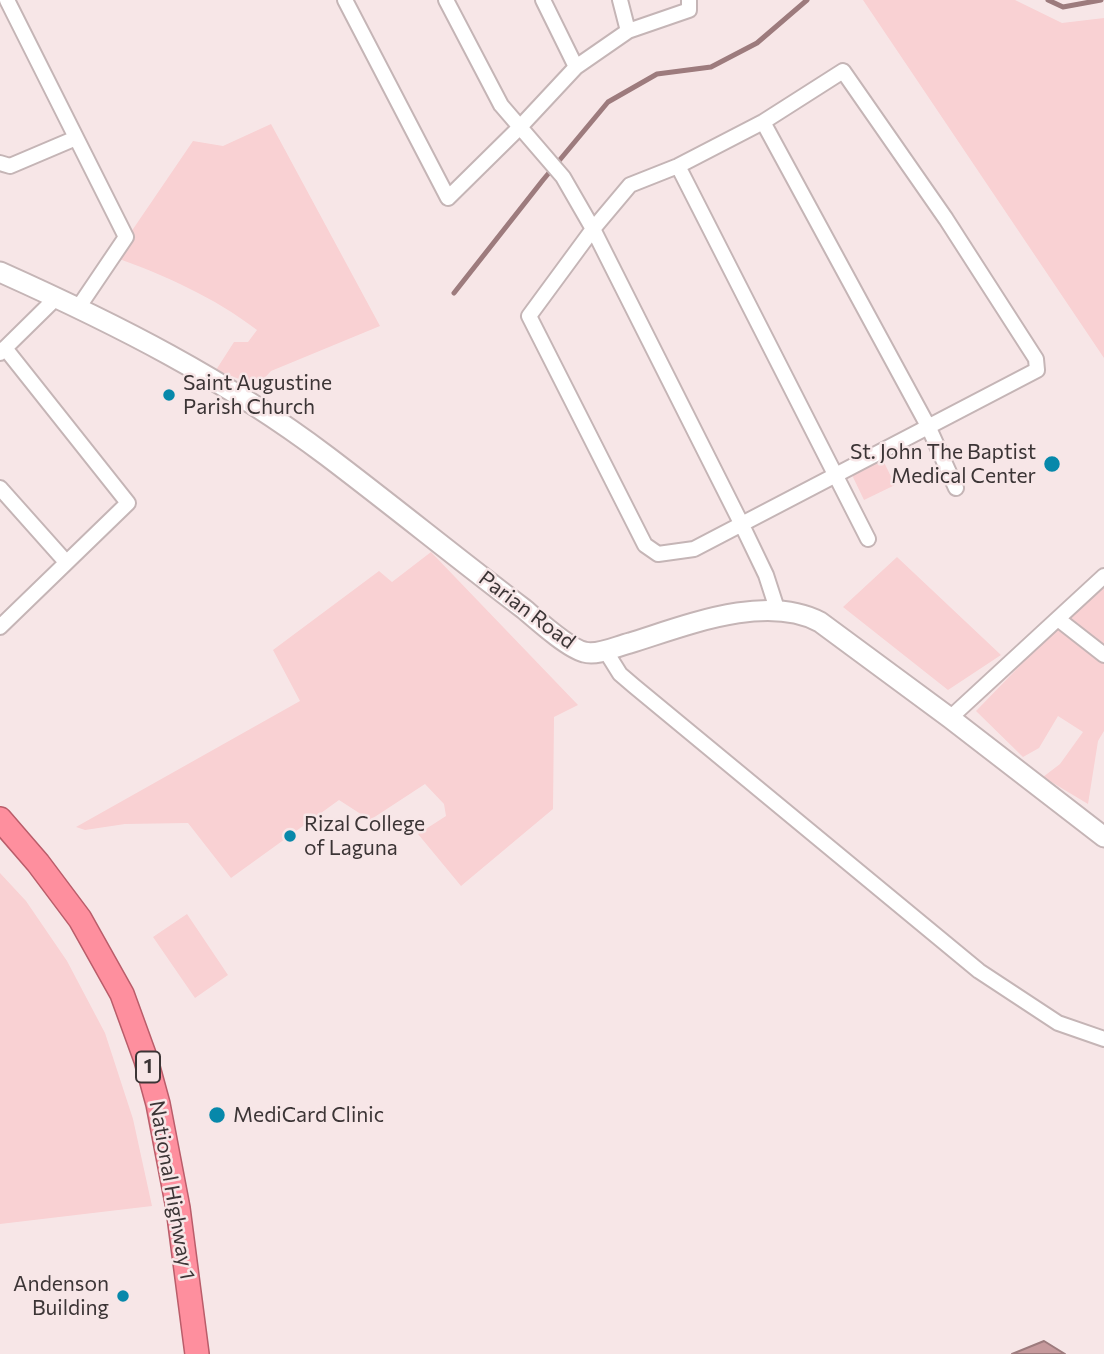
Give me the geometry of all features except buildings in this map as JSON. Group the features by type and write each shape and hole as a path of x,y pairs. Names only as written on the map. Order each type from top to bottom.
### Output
{"highway":[{"name":"National Highway 1","path":"0,819 38,863 80,919 122,994 146,1060 158,1104 178,1208 197,1354"}],"main road":[{"name":"Parian Road","path":"0,272 172,354 223,384 325,454 572,645 586,653 606,650 716,618 745,613 798,613 820,622 1104,837"}],"street":[{"path":"7,0 126,237 78,307"},
{"path":"345,0 448,198 576,67 628,31 689,10 689,0"},
{"path":"446,0 501,105 563,177 593,229 741,523 766,575 778,612"},
{"path":"543,0 576,67"},
{"path":"620,0 628,31"},
{"path":"843,71 946,219 1036,359 1037,370 694,549 658,554 645,545 530,316 593,229 630,185 678,166 763,121 843,71"},
{"path":"763,121 928,426 956,488"},
{"path":"0,163 10,166 76,138"},
{"path":"678,166 868,539"},
{"path":"0,627 128,503 2,350 57,297"},
{"path":"0,488 66,562"},
{"path":"950,718 1104,576"},
{"path":"1058,619 1104,655"},
{"path":"606,650 620,674 979,971 1058,1023 1104,1039"}],"shaded area":[{"path":"863,0 1015,0 1062,23 1104,18 1104,358"},
{"path":"271,124 380,326 271,371 257,386 216,370 234,342 248,342 257,330 224,307 188,288 114,257 193,141 223,146"},
{"path":"882,458 895,485 864,500 851,473"},
{"path":"431,552 578,705 554,717 553,809 461,886 418,834 446,816 444,804 425,784 370,820 339,800 231,878 188,823 125,824 85,830 76,827 300,701 273,650 379,571 392,582"},
{"path":"897,557 1001,655 948,690 843,607"},
{"path":"1104,588 1104,731 1098,741 1088,804 1043,777 1060,764 1083,732 1058,716 1039,748 1023,757 976,711 1039,646"},
{"path":"0,873 26,901 67,961 105,1033 133,1119 152,1206 0,1224"},
{"path":"187,914 228,975 195,998 153,937"},
{"path":"1044,1341 1065,1354 1012,1354"}],"waterway":[{"path":"454,293 608,102 657,74 711,67 757,43 807,0"},
{"path":"1048,0 1063,7 1101,0"}],"place":[{"name":"Saint Augustine Parish Church","path":"169,395"},
{"name":"St. John The Baptist Medical Center","path":"1052,464"},
{"name":"Rizal College of Laguna","path":"290,836"},
{"name":"MediCard Clinic","path":"217,1115"},
{"name":"Andenson Building","path":"123,1296"}]}
